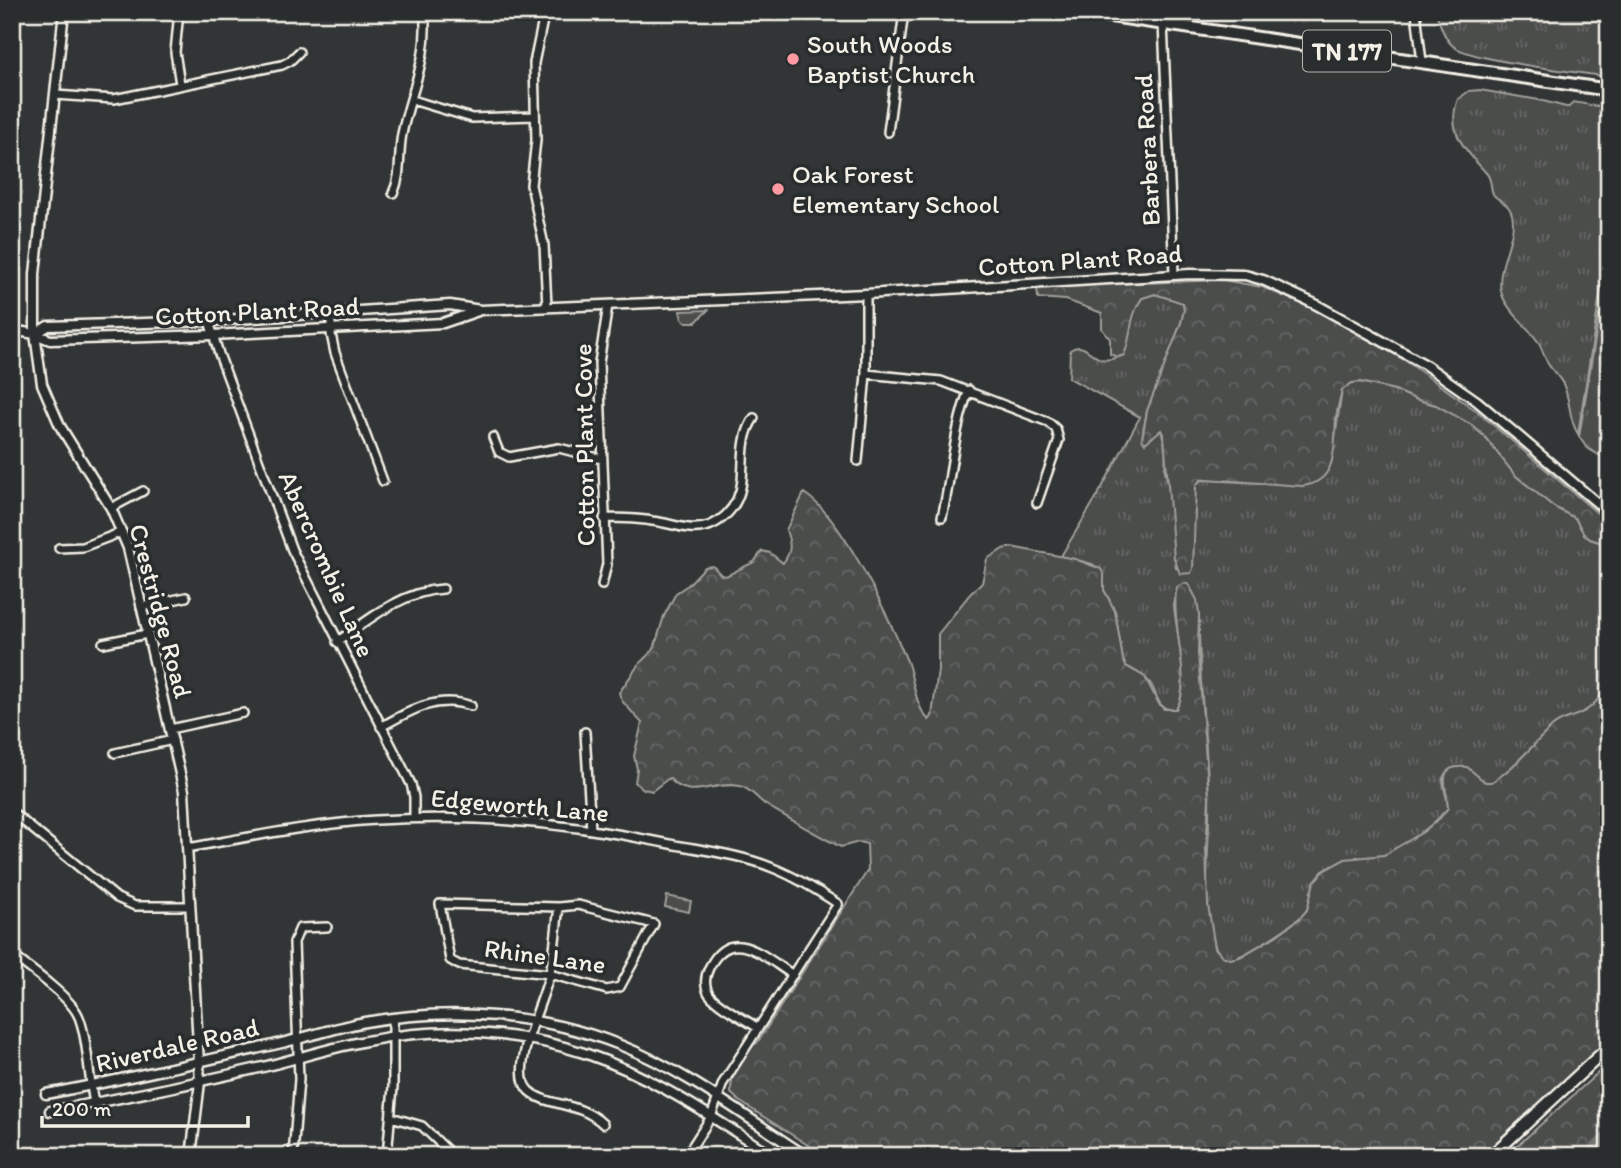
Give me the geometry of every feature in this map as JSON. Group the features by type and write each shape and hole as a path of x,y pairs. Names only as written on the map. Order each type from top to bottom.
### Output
{"main road":[{"name":"TN 177","path":"1084,12 1113,14 1609,90"},
{"path":"1490,1156 1609,1047"}],"street":[{"name":"Crestridge Road","path":"64,12 35,274 34,334 38,367 53,413 111,508 122,533 184,791 200,1082 191,1156"},
{"path":"179,12 175,52 180,84"},
{"path":"393,193 399,176 402,134 424,55 424,12"},
{"path":"888,132 904,12"},
{"path":"1416,12 1422,62"},
{"path":"543,20 534,62 536,140 531,186 544,245 547,306"},
{"name":"Barbera Road","path":"1163,23 1174,274"},
{"path":"55,95 109,99 282,65 299,52"},
{"path":"412,100 472,118 535,116"},
{"name":"Cotton Plant Road","path":"34,334 48,326 209,321 450,305 480,310 866,294 1174,274 1245,275 1315,304 1424,364 1477,401 1609,513"},
{"path":"858,461 866,374 866,294"},
{"name":"Cotton Plant Cove","path":"602,585 607,564 599,363 608,304"},
{"name":"Cotton Plant Road","path":"12,330 50,340 213,335 443,323 480,310"},
{"path":"331,313 335,353 383,481"},
{"name":"Abercrombie Lane","path":"209,321 292,550 413,789 414,818"},
{"path":"866,374 929,378 1043,418 1059,435 1058,445 1037,502"},
{"path":"942,517 957,426 969,390"},
{"path":"604,518 639,519 700,528 727,515 739,496 744,436 754,418"},
{"path":"493,437 499,452 509,457 559,448 602,459"},
{"path":"111,508 143,491"},
{"path":"59,548 83,547 122,533"},
{"path":"337,642 389,607 425,590 443,589"},
{"path":"141,607 186,597"},
{"path":"103,643 147,634"},
{"path":"381,727 423,705 451,702 471,706"},
{"path":"170,729 243,713"},
{"path":"585,733 591,830"},
{"path":"115,754 173,740"},
{"path":"12,812 117,898 135,906 190,906"},
{"name":"Edgeworth Lane","path":"187,848 304,828 414,818 524,822 647,839 760,863 797,879 838,904 793,975"},
{"name":"Rhine Lane","path":"440,904 559,907 578,905 654,924 620,986 607,990 550,974 459,965 450,960 440,904"},
{"path":"559,907 550,974 534,1021 522,1071 525,1087 535,1095 589,1112 603,1124"},
{"path":"293,1156 299,1058 295,936 300,928 305,926 327,927"},
{"path":"686,1156 711,1116 723,1083 793,975 754,950 741,945 725,947 716,956 705,983 710,995 758,1028"},
{"path":"12,955 52,987 77,1013 94,1103"},
{"name":"Riverdale Road","path":"773,1156 668,1090 612,1063 568,1048 529,1040 460,1033 393,1037 357,1043 200,1082 50,1111 46,1094 363,1023 393,1018 466,1014 534,1021 576,1031 638,1052 671,1069 806,1156"},
{"path":"387,1156 391,1117 393,1018"},
{"path":"391,1117 422,1126 453,1156"}],"green space":[{"path":"1436,12 1609,12 1609,77 1503,61 1464,51 1453,46 1447,39"},
{"path":"1480,90 1566,107 1573,102 1609,108 1609,238 1578,434 1563,384 1549,365 1535,337 1512,311 1501,291 1502,270 1513,226 1512,216 1509,208 1493,194 1489,176 1460,141 1454,122 1458,99 1469,91"},
{"path":"1223,280 1262,287 1314,309 1403,359 1478,412 1609,523 1609,545 1590,539 1575,518 1554,507 1515,475 1472,425 1436,405 1395,390 1360,382 1352,383 1342,390 1336,415 1332,461 1322,478 1302,486 1207,479 1196,485 1193,568 1191,573 1180,574 1174,558 1164,436 1161,430 1145,443 1142,439 1147,411 1181,323 1183,303 1155,294 1142,298 1135,312 1124,355 1118,357 1110,354 1110,339 1102,329 1102,313 1066,300 1038,298 1037,287"},
{"path":"1155,294 1183,302 1184,310 1147,411 1142,438 1152,438 1161,430 1166,448 1165,471 1170,493 1176,569 1194,513 1196,485 1201,480 1266,483 1331,464 1342,390 1352,383 1360,382 1395,390 1436,405 1472,425 1515,475 1554,507 1575,518 1590,539 1609,545 1609,691 1584,712 1553,726 1517,762 1492,782 1485,782 1464,768 1448,771 1443,779 1448,808 1427,828 1401,847 1384,855 1374,858 1356,857 1311,891 1307,909 1293,923 1257,947 1230,959 1216,948 1208,909 1209,796 1199,614 1175,596 1182,688 1176,709 1165,708 1147,680 1126,666 1123,660 1115,611 1104,590 1104,575 1092,564 1061,556 1140,417 1069,378 1070,350 1083,348 1104,360 1124,355 1133,313 1142,298"},
{"path":"708,310 696,322 686,322 680,311"},
{"path":"1599,315 1609,317 1609,461 1587,448 1579,437"},
{"path":"804,493 834,524 877,595 899,642 918,701 929,720 932,716 938,670 938,634 982,583 987,559 1003,549 1011,547 1075,559 1101,569 1104,575 1104,590 1115,611 1123,660 1126,666 1145,677 1164,709 1176,709 1181,698 1183,685 1175,600 1177,587 1185,583 1189,585 1197,600 1199,614 1198,653 1209,799 1206,848 1208,905 1215,948 1222,956 1230,959 1240,957 1299,919 1307,910 1314,882 1323,871 1345,859 1384,855 1423,832 1440,818 1448,808 1445,778 1450,769 1467,767 1485,782 1492,782 1517,762 1553,726 1584,712 1609,691 1609,1043 1491,1156 825,1156 739,1101 731,1093 732,1080 738,1067 757,1043 868,870 867,844 859,842 841,847 766,805 740,786 685,789 669,778 652,791 644,789 635,783 637,769 634,756 642,723 622,701 619,693 639,664 654,649 664,616 676,593 705,567 713,566 721,575 726,576 754,562 762,551 770,553 783,563 790,547 786,530"},
{"path":"667,896 691,901 689,912 665,907"},
{"path":"1609,1063 1609,1156 1506,1156"}],"waterway":[{"path":"1587,1156 1609,1136"}],"place":[{"name":"South Woods Baptist Church","path":"793,59"},
{"name":"Oak Forest Elementary School","path":"778,189"}]}
